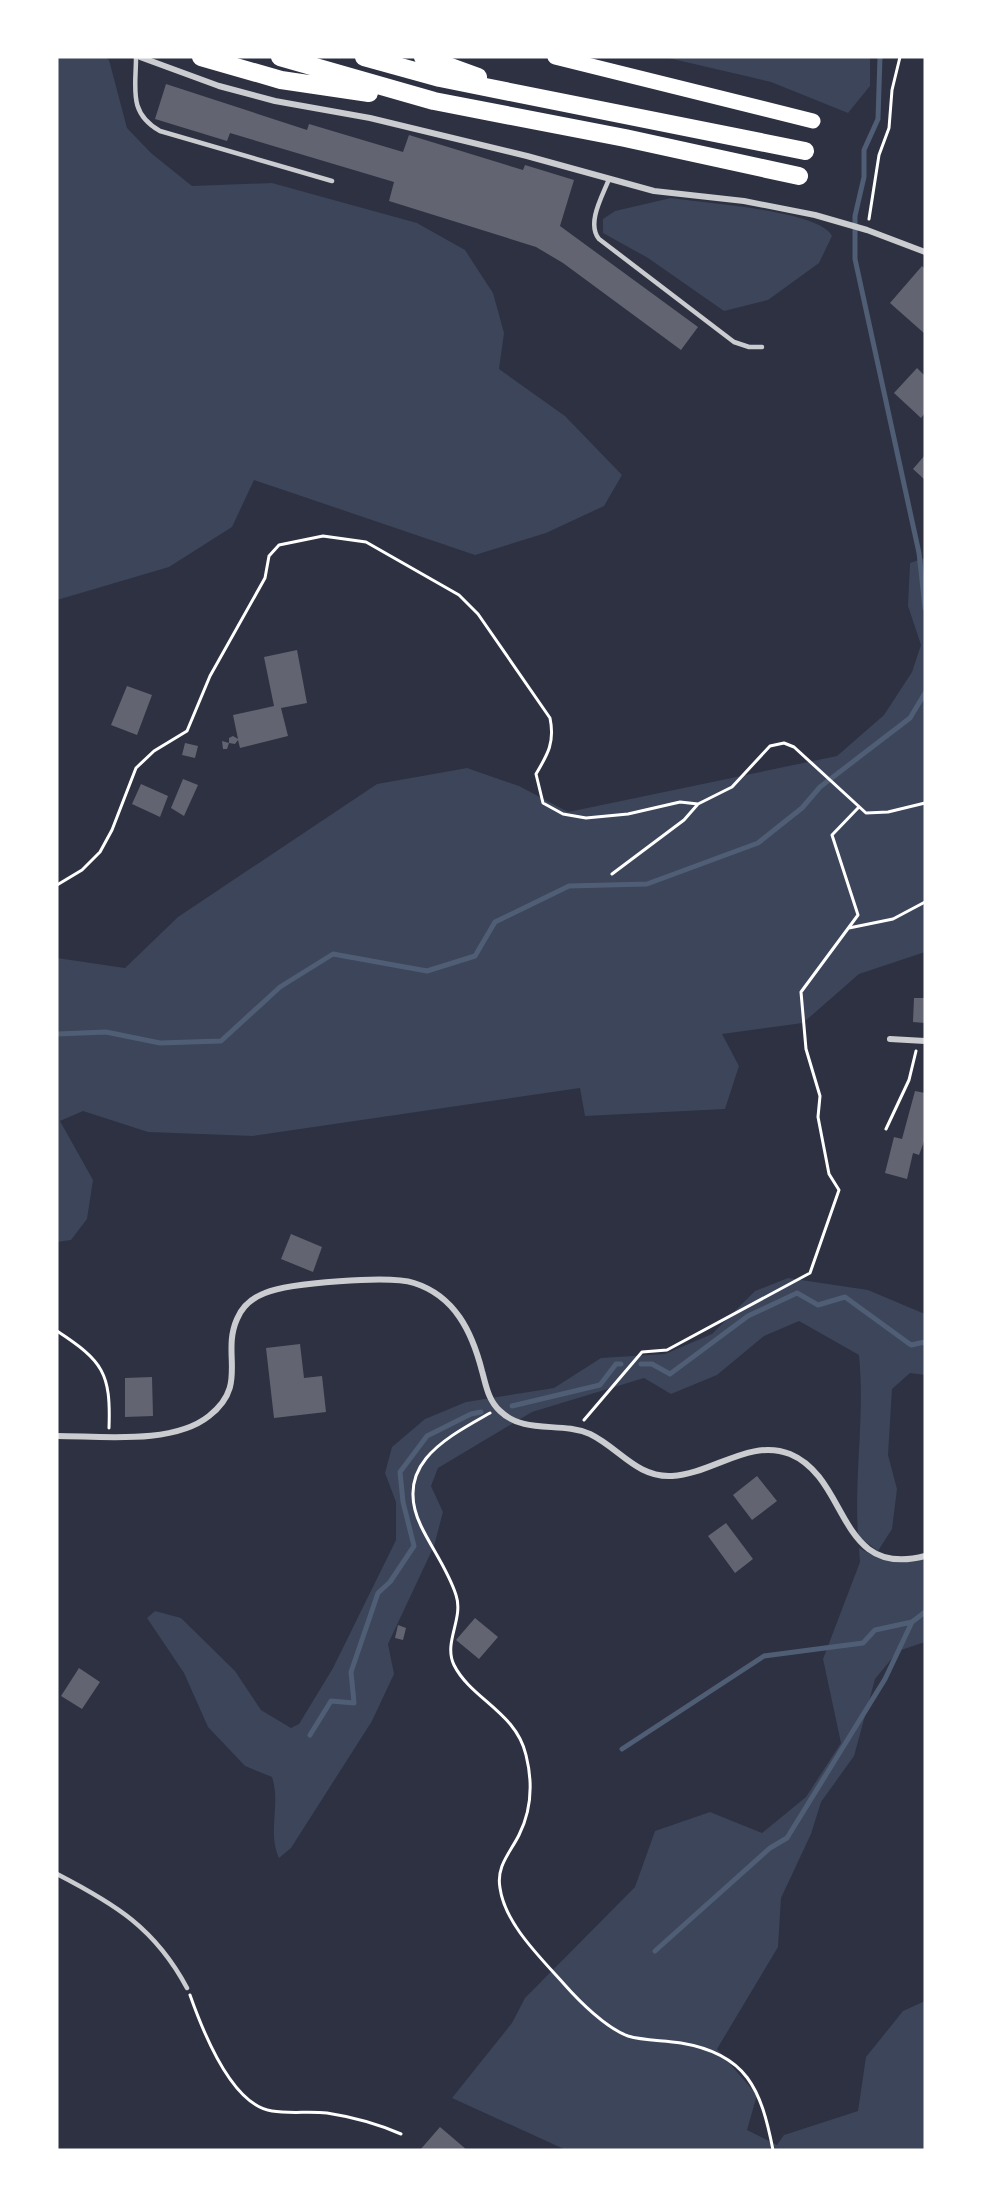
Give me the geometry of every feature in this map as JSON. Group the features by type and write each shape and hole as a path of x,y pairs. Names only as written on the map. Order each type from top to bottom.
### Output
{"highway":[{"path":"201,57 281,80 357,92 403,94"},
{"path":"280,57 403,94 799,176"},
{"path":"364,57 432,76 805,151"},
{"path":"423,57 524,94"}],"main road":[{"path":"555,57 813,121"}],"street":[{"path":"138,57 219,86 266,99 370,118 654,191 775,207 848,224 925,252"},
{"path":"890,1040 922,1040"},
{"path":"57,1436 168,1434 191,1427 214,1412 227,1397 232,1386 235,1324 243,1308 257,1297 281,1289 371,1279 394,1279 432,1291 449,1304 472,1337 488,1393 497,1409 519,1424 574,1430 598,1439 638,1468 662,1476 696,1472 754,1451 773,1450 792,1455 816,1474 851,1531 862,1544 877,1554 895,1560 925,1556"}],"lane":[{"path":"138,57 136,102 143,119 149,125 160,131 332,181"},
{"path":"609,179 594,222 595,234 599,239 735,342 749,347 762,347"},
{"path":"57,1874 115,1905 141,1925 170,1958 187,1988"}],"path":[{"path":"867,230 879,155 890,128 892,90 900,57"},
{"path":"57,885 82,870 100,852 112,830 136,768 154,751 187,731 210,676 265,578 269,556 279,546 323,537 366,542 459,595 478,614 550,718 554,734 551,748 536,774 543,803 563,814 586,818 628,814 680,802 698,804"},
{"path":"612,874 684,820 698,804 732,787 770,746 784,742 794,747 858,808 875,814 925,803"},
{"path":"574,1430 642,1352 667,1350 810,1274 839,1191 829,1174 818,1117 820,1096 806,1049 801,992 858,915 832,836 858,808"},
{"path":"848,929 893,919 925,902"},
{"path":"886,1129 909,1080 922,1040"},
{"path":"57,1331 78,1346 104,1372 109,1391 108,1436"},
{"path":"497,1409 453,1434 428,1453 417,1472 414,1495 419,1523 457,1596 460,1615 450,1651 454,1665 462,1676 506,1719 526,1752 531,1777 530,1806 519,1835 502,1861 499,1887 506,1908 520,1932 564,1985 599,2017 627,2036 709,2049 739,2067 751,2080 762,2107 773,2150"},
{"path":"187,1988 210,2047 248,2100 270,2111 326,2113 377,2123 401,2134"}],"shaded area":[{"path":"57,57 105,57 109,60 127,128 151,153 192,186 272,183 417,223 465,250 493,293 504,333 499,369 565,416 622,475 604,506 546,533 475,555 254,480 232,527 169,567 57,600"},
{"path":"664,57 870,57 870,86 848,113 771,82"},
{"path":"671,198 784,214 823,227 832,236 819,263 768,300 724,311 648,258 603,233 603,219 615,211"},
{"path":"925,558 925,952 859,974 803,1023 722,1034 739,1066 725,1109 585,1116 580,1088 253,1136 148,1132 83,1111 60,1121 93,1180 87,1219 71,1240 57,1242 57,958 125,968 178,917 377,784 467,768 519,786 568,812 837,756 884,715 912,672 921,645 908,606 910,563"},
{"path":"788,1278 868,1290 925,1314 925,1375 910,1373 892,1389 888,1455 897,1489 892,1529 878,1551 858,1536 857,1491 861,1400 859,1355 799,1321 764,1336 717,1375 671,1394 644,1378 532,1412 438,1468 431,1486 443,1512 434,1546 388,1644 394,1674 372,1721 291,1848 279,1858 274,1838 275,1797 272,1777 245,1766 208,1727 184,1673 147,1618 155,1611 181,1618 235,1671 261,1710 291,1728 299,1724 333,1668 396,1540 396,1502 385,1473 392,1447 425,1419 466,1402 554,1388 601,1358 665,1354 712,1334 755,1291"},
{"path":"859,1548 891,1561 907,1562 925,1559 925,1642 898,1651 875,1679 854,1756 821,1802 811,1834 781,1898 778,1947 717,2049 757,2095 747,2130 777,2145 784,2135 858,2111 866,2057 903,2011 925,2001 925,2150 566,2150 452,2098 512,2023 525,1998 635,1887 655,1831 710,1812 762,1833 806,1797 841,1743 823,1659 860,1562"}],"building":[{"path":"166,84 307,130 309,124 403,152 409,135 523,170 525,165 574,180 560,226 698,327 681,350 563,263 536,247 389,201 394,182 230,133 227,141 155,119"},
{"path":"922,266 925,269 925,334 890,303"},
{"path":"917,368 925,376 925,413 921,418 894,393"},
{"path":"925,455 925,480 913,469"},
{"path":"297,650 307,703 281,708 288,736 240,748 238,740 235,744 229,743 229,738 233,736 238,739 233,715 274,706 264,657"},
{"path":"127,686 152,695 137,735 111,725"},
{"path":"222,741 229,743 227,749 223,749"},
{"path":"185,743 198,746 195,758 182,755"},
{"path":"183,779 198,785 184,816 171,808"},
{"path":"141,784 168,796 160,817 132,804"},
{"path":"914,998 925,998 925,1023 913,1022"},
{"path":"915,1091 925,1093 925,1139 919,1155 913,1153 907,1179 885,1173 894,1137 902,1139"},
{"path":"291,1234 322,1247 313,1272 281,1259"},
{"path":"300,1344 304,1378 322,1376 326,1412 274,1418 266,1348"},
{"path":"152,1377 153,1416 125,1417 125,1378"},
{"path":"757,1476 777,1501 752,1520 733,1495"},
{"path":"726,1523 753,1559 735,1573 708,1536"},
{"path":"475,1618 498,1637 479,1659 456,1640"},
{"path":"398,1625 406,1628 403,1640 395,1638"},
{"path":"79,1668 100,1682 82,1709 61,1696"},
{"path":"440,2127 467,2150 420,2150"}],"waterway":[{"path":"880,57 878,119 864,150 864,177 855,216 855,259 919,553 925,608"},
{"path":"57,1034 106,1032 160,1043 221,1041 280,987 333,954 427,971 475,956 495,922 569,886 647,884 758,843 802,808 820,787 910,718 925,693"},
{"path":"641,1364 652,1364 670,1374 748,1316 797,1293 818,1305 845,1297 911,1345 925,1342"},
{"path":"512,1406 600,1385 616,1364 621,1364"},
{"path":"310,1735 331,1701 354,1703 351,1672 378,1593 390,1582 414,1546 403,1502 400,1472 427,1436 471,1414 481,1412"},
{"path":"622,1749 764,1656 863,1643 875,1630 912,1622 925,1612"},
{"path":"655,1951 770,1848 787,1838 885,1679 912,1622"}]}
